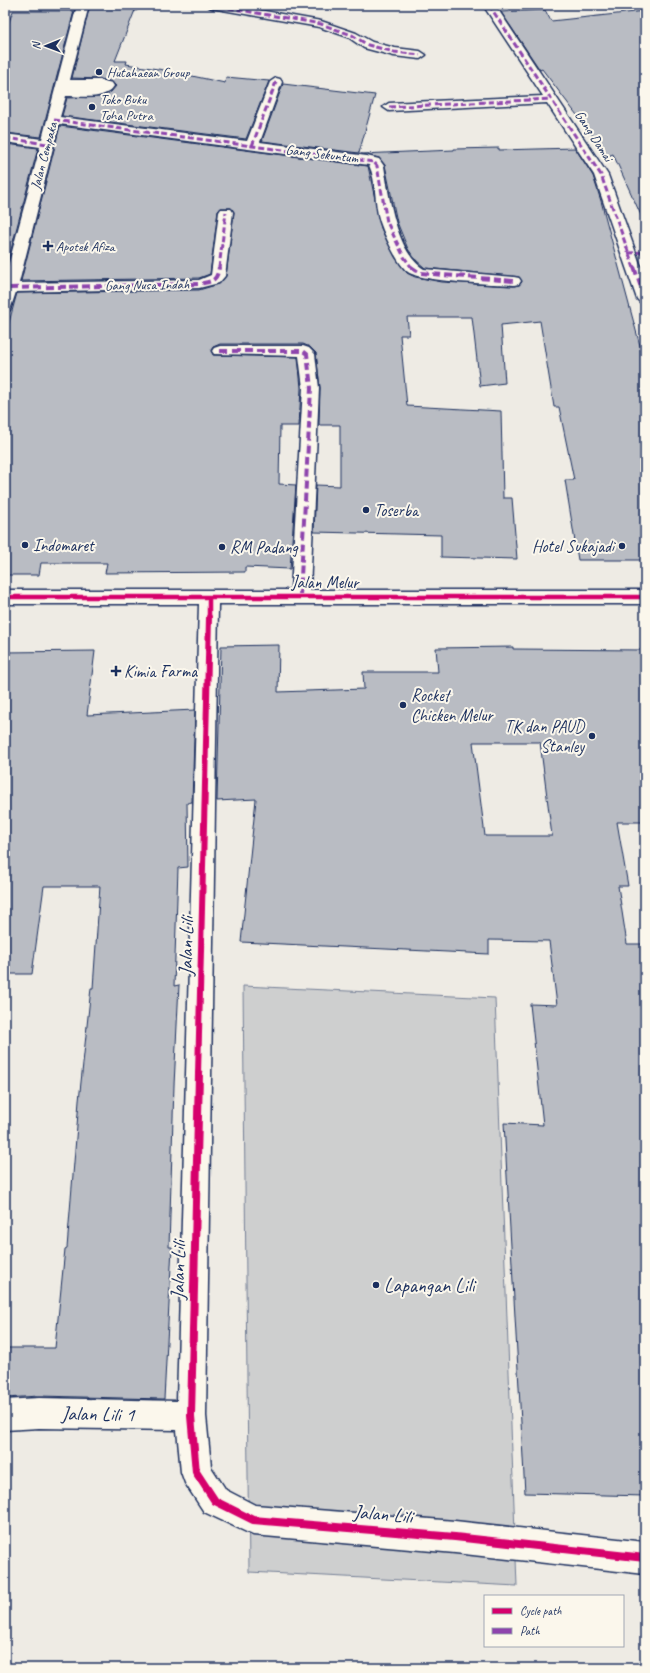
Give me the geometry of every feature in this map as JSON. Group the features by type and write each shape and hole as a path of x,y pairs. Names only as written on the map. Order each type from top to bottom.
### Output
{"street":[{"name":"Jalan Cempaka","path":"5,307 83,5"},
{"path":"211,5 320,24 352,35 368,45 394,52 420,55"},
{"name":"Gang Damai","path":"488,5 600,175 645,299"},
{"path":"252,146 276,82"},
{"path":"388,107 551,99"},
{"name":"Gang Sekuntum","path":"54,120 374,162 377,166 387,222 404,257 412,268 420,273 514,281"},
{"path":"5,138 47,144"},
{"name":"Gang Nusa Indah","path":"10,288 191,284 214,280 218,276 226,212"},
{"path":"628,253 645,252"},
{"path":"220,351 303,351 307,354 310,388 300,596"},
{"name":"Jalan Melur","path":"5,596 645,597"},
{"name":"Jalan Lili","path":"209,597 191,1416 196,1472 215,1501 253,1520 455,1537 645,1558"},
{"name":"Jalan Lili 1","path":"5,1415 55,1413 191,1416"}],"shaded area":[{"name":"Lapangan Lili","path":"243,986 495,998 517,1586 249,1572"}],"building":[{"path":"90,5 137,5 115,61 127,61 126,64 164,70 225,83 226,77 269,81 246,139 62,116 67,98 99,97 111,92 116,86 112,82 100,79 72,78"},
{"path":"545,10 551,21 645,11 645,224 613,154 608,156 542,69 540,70 501,12"},
{"path":"13,11 74,11 41,137 5,133 5,33"},
{"path":"283,84 375,95 359,153 262,141"},
{"path":"60,126 368,166 381,228 395,257 407,273 415,277 442,282 514,286 519,285 522,282 519,277 425,268 416,260 408,249 397,222 385,165 379,158 361,154 454,149 499,148 499,150 575,148 593,176 645,364 645,560 578,560 565,480 574,480 559,407 554,407 540,321 501,325 505,383 480,386 472,317 407,317 409,335 400,335 407,406 501,411 503,498 512,498 517,559 441,557 441,535 314,532 316,485 340,486 340,425 319,425 320,388 316,353 310,347 303,344 220,344 213,347 211,350 213,355 298,357 301,388 299,426 280,426 279,484 296,485 290,569 245,567 245,572 105,573 107,563 41,563 39,575 5,575 5,337 17,293 199,290 219,284 226,276 234,212 231,208 221,208 218,211 210,274 199,278 21,281"},
{"path":"5,144 38,148 5,272"},
{"path":"279,645 278,692 364,689 363,672 438,672 436,648 513,647 513,649 645,650 645,822 617,822 628,886 618,886 627,944 645,944 645,1496 525,1493 504,1123 543,1125 530,1004 557,1005 549,941 489,940 489,954 241,942 256,799 217,801 221,646","holes":["473,742 540,742 552,836 485,836"]},
{"path":"95,651 87,715 195,710 192,802 187,803 188,867 178,868 174,986 179,985 169,1247 172,1247 164,1399 39,1396 5,1398 5,1348 55,1348 65,1249 67,1248 79,1101 91,988 93,988 100,886 44,886 32,974 5,974 5,652"}],"waterway":[{"path":"123,18 143,5"}],"marked path":[{"path":"211,5 321,24 352,35 368,45 394,52 420,55"},
{"path":"489,5 601,175 645,299"},
{"path":"252,146 276,82"},
{"path":"389,107 551,99"},
{"path":"54,120 374,162 377,166 387,222 404,257 412,268 420,273 514,281"},
{"path":"5,138 47,144"},
{"path":"10,288 199,284 214,280 218,276 226,212"},
{"path":"628,253 645,252"},
{"path":"220,351 303,351 307,354 311,388 300,596"}],"cycle path":[{"path":"5,597 645,597"},
{"path":"209,597 191,1416 196,1472 215,1501 253,1520 455,1537 645,1558"}],"place":[{"name":"Hutahaean Group","path":"99,72"},
{"name":"Toko Buku Toha Putra","path":"92,107"},
{"name":"Apotek Afiza","path":"48,246"},
{"name":"Toserba","path":"366,510"},
{"name":"Indomaret","path":"25,545"},
{"name":"Hotel Sukajadi","path":"622,546"},
{"name":"RM Padang","path":"222,547"},
{"name":"Kimia Farma","path":"116,671"},
{"name":"Rocket Chicken Melur","path":"403,705"},
{"name":"TK dan PAUD Stanley","path":"592,736"},
{"name":"Lapangan Lili","path":"376,1285"}]}
